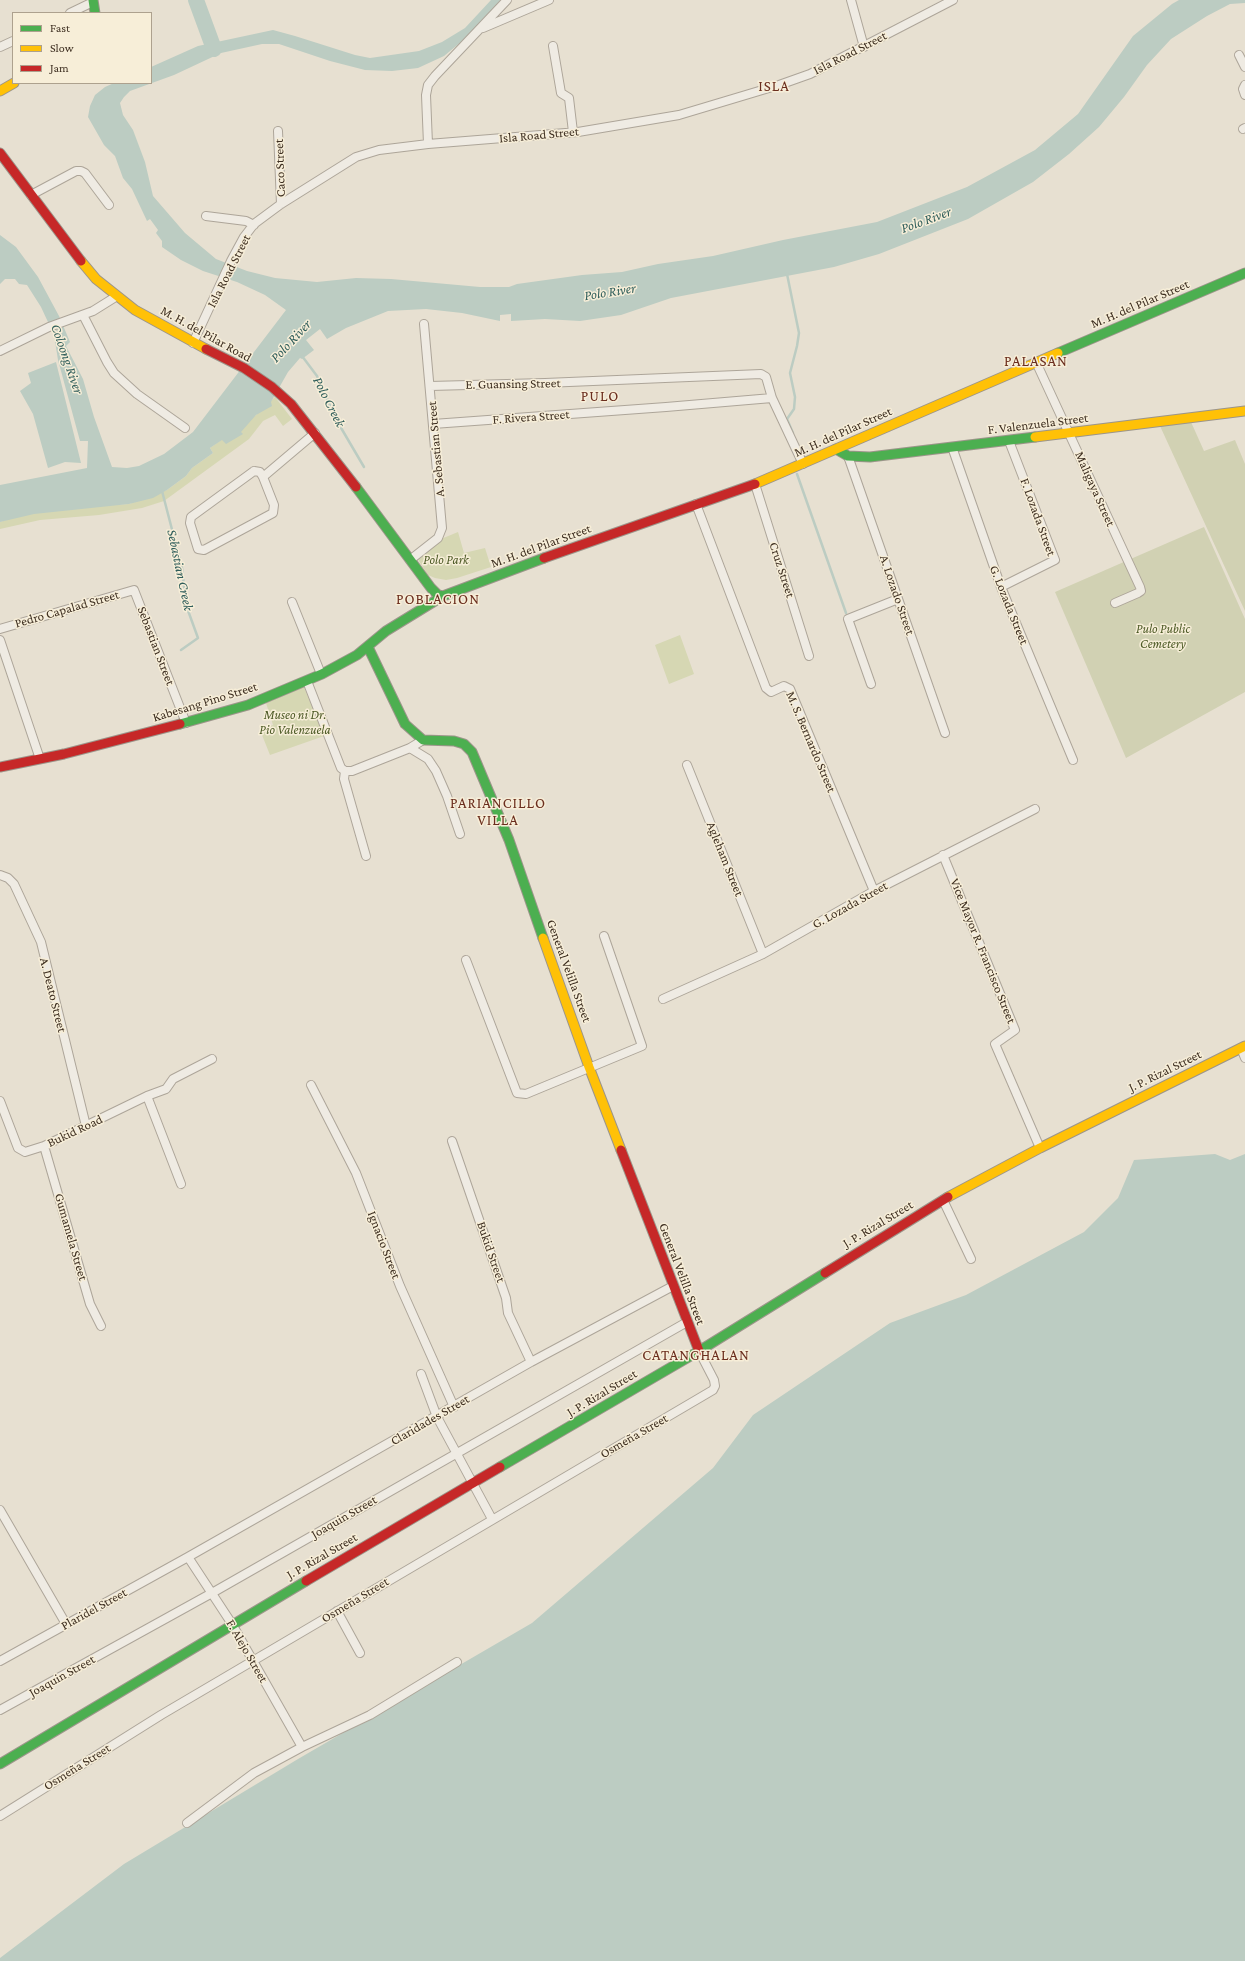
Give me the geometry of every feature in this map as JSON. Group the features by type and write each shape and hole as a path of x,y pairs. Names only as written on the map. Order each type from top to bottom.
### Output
{"main road":[{"path":"93,1 95,12"},
{"path":"0,91 12,84"},
{"name":"M. H. del Pilar Road","path":"0,153 83,265 117,296 135,310 193,343 244,368 272,387 291,404 315,433 434,592 443,596"},
{"name":"M. H. del Pilar Street","path":"368,648 372,642 386,631 443,596 754,484 1245,273"},
{"name":"F. Valenzuela Street","path":"836,449 848,456 870,457 1245,411"},
{"path":"368,648 405,724 423,740"},
{"name":"Kabesang Pino Street","path":"0,767 40,759 186,723 248,705 307,681 368,648"},
{"name":"General Velilla Street","path":"423,740 459,742 469,747 472,752 509,840 589,1068 699,1351"},
{"name":"J. P. Rizal Street","path":"0,1764 232,1624 699,1351 943,1200 1040,1148 1243,1047"}],"street":[{"path":"428,144 426,95 428,84 507,0"},
{"path":"478,30 549,0"},
{"path":"851,0 864,47"},
{"name":"Isla Road Street","path":"193,343 231,261 251,223 356,157 380,150 428,144 574,132 679,115 779,85 810,74 953,0"},
{"path":"72,12 93,1"},
{"path":"0,47 12,41"},
{"path":"553,46 561,93 569,98 574,132"},
{"path":"1239,55 1245,67"},
{"path":"1245,85 1243,89 1245,95"},
{"name":"Caco Street","path":"278,131 282,204"},
{"path":"31,195 76,171 81,171 85,173 109,206"},
{"path":"206,216 251,223"},
{"path":"0,351 49,327 83,315 117,296"},
{"path":"83,315 114,373 137,394 185,428"},
{"name":"A. Sebastian Street","path":"410,560 438,538 442,528 424,324"},
{"name":"Maligaya Street","path":"1036,362 1140,587 1141,591 1116,603"},
{"name":"E. Guansing Street","path":"430,386 545,383 758,374 764,376 767,380 772,398"},
{"path":"772,398 803,464"},
{"name":"F. Rivera Street","path":"433,424 772,398"},
{"path":"263,477 315,433"},
{"name":"F. Lozada Street","path":"1001,587 1055,560 1009,441"},
{"name":"G. Lozada Street","path":"952,447 1001,587 1073,760"},
{"name":"A. Lozado Street","path":"848,456 945,733"},
{"path":"254,471 260,472 263,477 274,505 273,513 204,550 198,549 190,523 191,517 254,471"},
{"name":"Cruz Street","path":"754,484 809,656"},
{"name":"M. S. Bernardo Street","path":"696,504 766,688 771,692 784,686 790,689 874,891"},
{"name":"Pedro Capalad Street","path":"0,629 134,590"},
{"name":"Sebastian Street","path":"134,590 186,723"},
{"path":"871,684 848,619 898,599"},
{"path":"292,602 321,674"},
{"path":"0,640 40,759"},
{"path":"307,681 341,768 345,771 352,771 410,748 423,740"},
{"path":"410,748 428,759 436,771 447,796 460,834"},
{"name":"Agleham Street","path":"687,765 763,954"},
{"path":"345,771 344,779 366,856"},
{"name":"G. Lozada Street","path":"663,999 763,954 874,891 1035,809"},
{"name":"Vice Mayor R. Francisco Street","path":"943,855 1016,1030 995,1044 1040,1148"},
{"name":"A. Deato Street","path":"0,875 8,878 14,884 40,942 86,1126"},
{"path":"466,960 517,1093 526,1094 642,1046 604,936"},
{"path":"1243,1047 1245,1058"},
{"name":"Bukid Road","path":"0,1101 18,1148 21,1151 44,1146 147,1096 166,1089 173,1079 212,1059"},
{"name":"Ignacio Street","path":"311,1085 356,1173 400,1286 454,1407"},
{"path":"147,1096 181,1184"},
{"name":"Bukid Street","path":"452,1141 506,1298 508,1314 531,1362"},
{"name":"Gumamela Street","path":"44,1146 90,1304 101,1326"},
{"path":"943,1200 971,1259"},
{"name":"Claridades Street","path":"188,1557 437,1417 531,1362 673,1286"},
{"name":"Joaquin Street","path":"0,1710 212,1593 456,1452 687,1322"},
{"name":"Osmeña Street","path":"0,1816 161,1715 713,1390 715,1386 714,1380 699,1351"},
{"path":"420,1374 437,1417 492,1519"},
{"path":"0,1510 66,1624"},
{"name":"F. Alejo Street","path":"188,1557 232,1624 302,1747"},
{"name":"Plaridel Street","path":"0,1661 188,1557"},
{"path":"337,1611 360,1653"},
{"path":"187,1823 238,1783 302,1747 370,1715 457,1662"}],"green space":[{"path":"275,397 292,419 283,426 275,415 263,421 249,439 164,501 142,508 99,515 40,520 0,529 0,522 37,510 129,504 167,490 186,476 192,468 213,453 210,448 256,415"},
{"path":"1191,422 1204,451 1235,440 1245,464 1245,611 1160,426"},
{"name":"Pulo Public Cemetery","path":"1204,527 1245,619 1245,692 1126,758 1055,592"},
{"name":"Polo Park","path":"458,532 464,553 485,548 491,567 446,580 428,575 417,558 441,539"},
{"path":"680,635 694,674 669,684 655,645"},
{"name":"Museo ni Dr. Pio Valenzuela","path":"304,687 324,736 270,755 260,730 273,725 266,703"}],"water":[{"path":"491,0 501,0 467,37 444,56 418,68 392,71 365,70 330,61 279,44 262,44 221,53 174,75 152,83 152,67 198,46 273,30 355,55 370,58 419,51 442,42 465,28"},
{"path":"1179,0 1245,0 1245,3 1230,4 1207,16 1171,39 1147,65 1124,97 1099,127 1069,154 1033,182 968,219 879,254 834,267 671,298 621,315 580,321 545,319 511,321 511,314 500,315 500,321 462,313 426,309 388,311 346,328 327,339 320,329 306,340 314,350 302,359 300,358 288,372 271,402 272,406 256,415 241,432 243,434 226,444 222,440 210,448 213,453 192,468 186,476 167,490 153,498 129,504 34,514 0,522 0,485 87,468 88,441 80,441 58,360 54,335 41,307 27,285 19,284 15,279 5,279 0,284 0,235 16,247 38,277 59,316 70,342 66,346 83,379 94,417 112,467 127,468 139,466 164,454 193,432 286,310 265,295 237,282 203,271 181,260 162,247 162,241 156,233 158,230 150,219 147,221 132,189 123,178 115,156 104,145 88,117 90,106 95,95 112,84 149,84 130,91 120,103 123,115 133,130 145,162 153,196 185,233 216,259 247,271 275,278 317,282 356,278 391,279 480,287 509,287 517,284 582,275 622,272 658,264 713,256 783,240 877,222 967,187 1035,150 1078,114 1133,36 1172,4"},
{"path":"56,362 81,463 65,462 48,468 33,414 20,391 31,383 28,373"},
{"path":"1215,1154 1230,1160 1245,1154 1245,1961 0,1961 0,1958 124,1864 298,1759 532,1623 713,1468 753,1415 890,1323 966,1295 1084,1232 1118,1198 1134,1160"}],"waterway":[{"path":"196,0 214,49"},
{"path":"787,274 799,333 790,373 795,397 794,409 787,419 793,433"},
{"name":"Polo Creek","path":"302,356 317,376 337,421 364,467"},
{"path":"797,474 846,613"},
{"name":"Sebastian Creek","path":"162,491 182,568 186,605 198,638 181,650"}],"traffic: fast":[{"path":"93,0 95,12"},
{"path":"1058,353 1245,273"},
{"path":"836,449 848,456 870,457 1035,437"},
{"path":"356,487 431,588 438,595 443,596"},
{"path":"180,724 248,705 322,674 357,655 386,631 443,596 544,558"},
{"path":"368,647 405,724 423,740 454,741 464,744 472,752 509,840 543,938"},
{"path":"500,1467 699,1351 825,1273"},
{"path":"0,1764 306,1581"}],"traffic: slow":[{"path":"0,91 12,84"},
{"path":"81,261 96,279 135,310 206,349"},
{"path":"755,484 1058,353"},
{"path":"1035,437 1245,411"},
{"path":"543,938 589,1067 621,1150"},
{"path":"948,1197 1040,1148 1245,1046"}],"traffic: jam":[{"path":"0,153 81,261"},
{"path":"206,349 244,368 272,387 291,404 356,487"},
{"path":"544,558 755,484"},
{"path":"0,767 64,754 180,724"},
{"path":"621,1150 699,1351"},
{"path":"825,1273 948,1197"},
{"path":"306,1581 500,1467"}],"district":[{"name":"ISLA","path":"774,86"},
{"name":"PALASAN","path":"1036,361"},
{"name":"PULO","path":"600,396"},
{"name":"POBLACION","path":"438,599"},
{"name":"PARIANCILLO VILLA","path":"498,812"},
{"name":"CATANGHALAN","path":"696,1355"}],"water label":[{"name":"Polo River","path":"926,220"},
{"name":"Polo River","path":"610,292"},
{"name":"Polo River","path":"291,341"},
{"name":"Coloong River","path":"67,359"}]}
